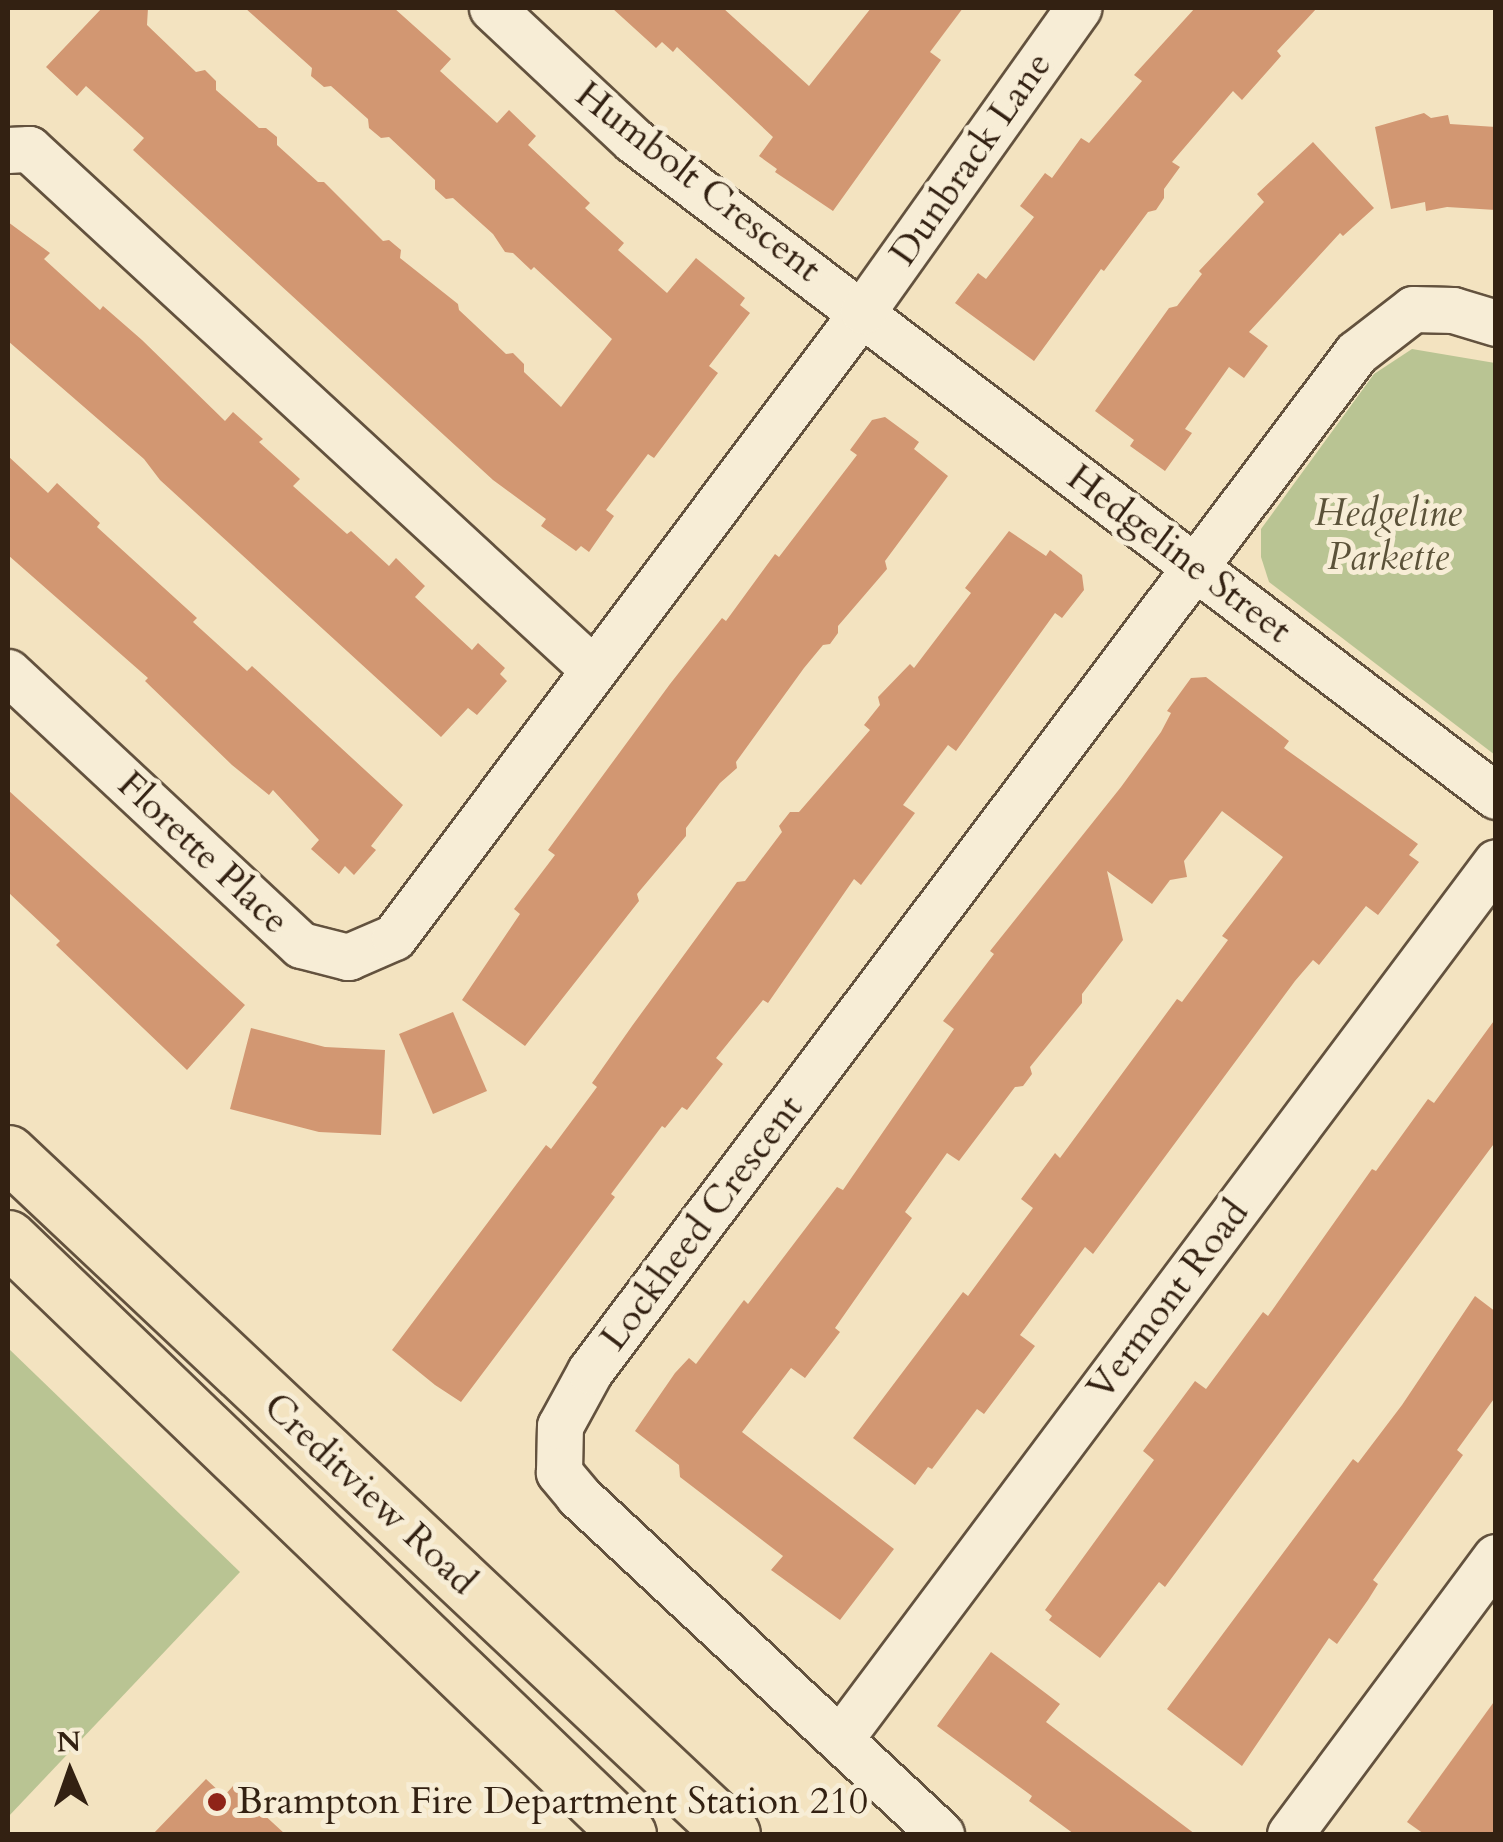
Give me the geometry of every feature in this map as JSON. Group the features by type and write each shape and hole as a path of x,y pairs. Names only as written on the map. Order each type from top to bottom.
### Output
{"main road":[{"name":"Creditview Road","path":"8,1153 732,1834"},
{"name":"Creditview Road","path":"8,1238 628,1834"}],"street":[{"name":"Humbolt Crescent","path":"492,8 633,140 863,311"},
{"name":"Dunbrack Lane","path":"863,311 1075,9"},
{"path":"8,150 29,149 593,670"},
{"name":"Lockheed Crescent","path":"941,1834 578,1495 559,1472 560,1426 590,1370 1198,569 1356,353 1413,309 1453,310 1496,323"},
{"name":"Hedgeline Street","path":"863,311 1496,796"},
{"name":"Florette Place","path":"8,672 302,946 348,957 394,938 863,311"},
{"name":"Vermont Road","path":"840,1739 1496,862"},
{"path":"1290,1834 1496,1557"}],"green space":[{"name":"Hedgeline Parkette","path":"1412,349 1495,363 1495,755 1269,582 1261,557 1261,529 1374,374"},
{"path":"8,1348 240,1572 8,1817"}],"building":[{"path":"102,8 148,8 147,25 196,72 205,70 216,81 216,90 259,128 266,128 277,137 277,145 318,182 324,182 383,241 389,240 401,250 400,258 458,304 459,310 506,354 513,353 524,364 524,372 561,407 612,339 534,267 531,270 513,253 505,252 493,234 453,198 446,199 435,189 435,180 389,137 381,138 369,128 368,119 331,86 324,87 311,76 312,68 245,8 394,8 451,59 440,71 497,123 509,110 536,136 528,145 590,203 585,208 624,243 618,250 667,293 696,258 745,298 740,305 750,313 709,366 718,373 654,458 648,454 606,510 614,516 589,552 581,546 576,551 541,526 546,519 493,480 133,150 144,138 86,86 77,96 46,67"},
{"path":"612,8 723,8 809,86 871,8 963,8 930,52 941,60 833,211 775,172 777,169 759,156 773,137 677,47 673,52 662,42 656,48"},
{"path":"1195,8 1317,8 1277,51 1281,56 1242,100 1233,91 1172,162 1180,167 1164,189 1164,198 1156,210 1148,212 1104,271 1101,269 1034,361 955,303 978,273 986,279 1034,217 1020,206 1045,173 1052,178 1081,138 1089,143 1142,81 1134,75"},
{"path":"1424,113 1431,118 1448,115 1450,124 1496,127 1496,210 1447,207 1426,211 1425,202 1391,209 1375,127"},
{"path":"1313,142 1374,208 1343,236 1340,233 1249,332 1268,346 1244,378 1229,367 1185,429 1192,433 1165,471 1130,446 1134,440 1095,411 1169,308 1177,306 1202,274 1199,271 1264,202 1257,194"},
{"path":"8,222 50,253 44,259 100,310 103,306 142,340 225,421 233,412 263,439 259,442 300,479 293,486 347,534 351,531 389,566 396,558 425,586 415,597 472,650 478,643 505,668 500,674 507,681 477,715 468,708 441,737 160,480 144,459 8,341"},
{"path":"885,417 919,442 914,449 948,476 885,561 887,569 838,626 830,644 823,645 804,668 736,762 737,768 720,783 686,828 686,836 637,894 639,901 525,1046 462,1000 520,914 514,909 555,855 548,850 670,684 722,618 726,621 775,554 779,557 857,455 850,450 872,420"},
{"path":"8,456 48,493 57,483 100,523 97,527 197,618 193,622 247,671 252,666 403,805 371,846 376,850 354,875 345,866 339,874 311,849 319,840 273,790 269,795 232,765 145,681 148,678 8,555"},
{"path":"1009,531 1046,556 1050,550 1082,575 1084,590 1062,618 1055,613 956,751 948,745 903,805 915,813 861,885 854,879 768,1003 763,1000 716,1058 723,1064 687,1110 682,1107 665,1128 662,1126 611,1194 615,1197 461,1402 392,1350 546,1145 551,1149 597,1087 592,1083 737,882 745,881 782,832 779,826 790,812 799,812 870,730 864,725 880,705 878,697 910,664 914,668 971,593 965,588"},
{"path":"1206,677 1289,741 1284,748 1418,844 1409,855 1419,862 1378,915 1366,906 1319,965 1313,960 1295,981 1093,1254 1085,1247 1020,1335 1035,1346 984,1414 977,1409 932,1469 928,1467 915,1485 853,1438 963,1292 968,1296 1033,1208 1021,1199 1055,1153 1060,1158 1177,999 1182,1002 1228,940 1222,936 1283,857 1222,811 1184,861 1187,877 1170,880 1152,904 1107,871 1123,940 1082,994 1082,1003 1030,1067 1032,1074 1023,1086 1015,1087 959,1161 947,1153 905,1212 912,1218 835,1328 840,1332 805,1378 791,1368 742,1432 894,1549 840,1620 771,1570 783,1556 680,1477 679,1465 635,1431 675,1373 689,1358 696,1364 744,1300 748,1304 837,1187 843,1190 954,1029 943,1021 994,954 990,951 1121,787 1161,732 1171,713 1167,711 1191,678"},
{"path":"8,790 245,1005 187,1070 56,945 60,941 8,892"},
{"path":"453,1012 487,1091 433,1114 399,1034"},
{"path":"1496,1018 1496,1141 1165,1587 1159,1582 1100,1658 1049,1620 1052,1616 1045,1610 1154,1460 1143,1451 1195,1381 1206,1389 1263,1312 1268,1316 1372,1169 1376,1171 1428,1099 1434,1103"},
{"path":"251,1028 325,1047 385,1050 381,1135 319,1132 230,1109"},
{"path":"1475,1296 1496,1312 1496,1396 1457,1450 1463,1455 1373,1580 1378,1584 1368,1600 1337,1644 1329,1638 1242,1766 1167,1709 1353,1459 1358,1463 1402,1405"},
{"path":"991,1652 1060,1704 1046,1722 1195,1834 1074,1834 1029,1801 1032,1796 937,1726"},
{"path":"1496,1699 1496,1834 1424,1834 1407,1822"},
{"name":"Brampton Fire Department Station 210","path":"206,1779 224,1796 233,1786 285,1834 153,1834"}],"place":[{"name":"Brampton Fire Department Station 210","path":"217,1802"}]}
